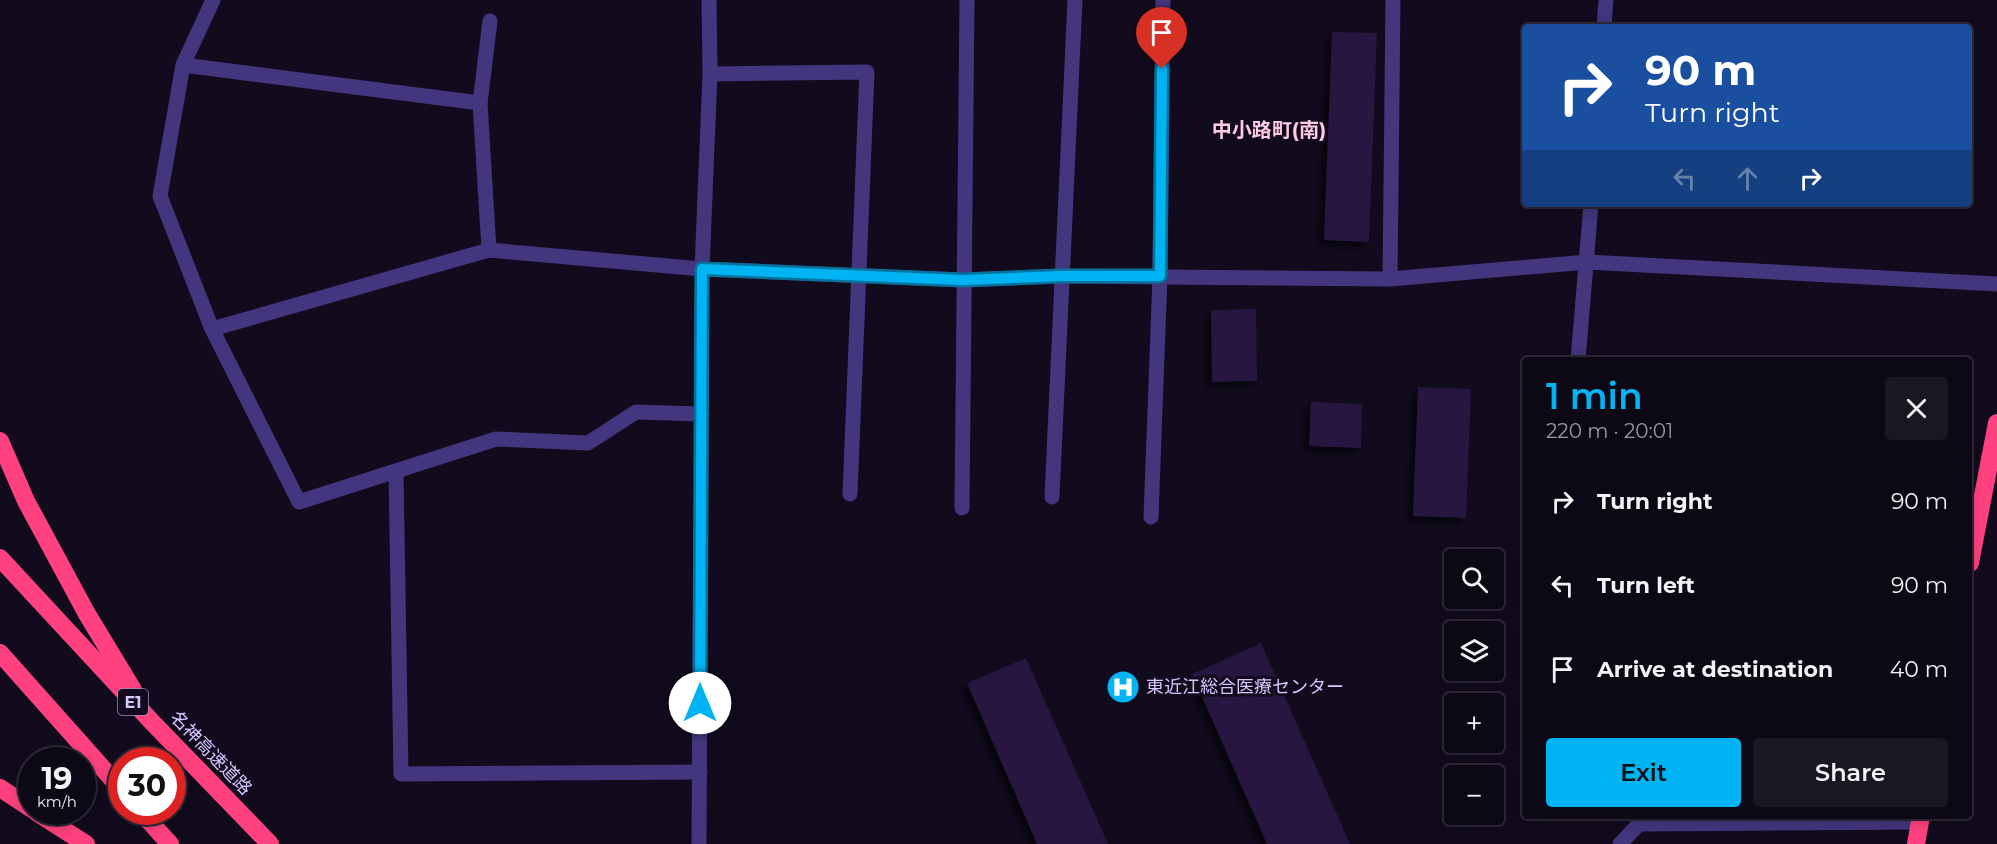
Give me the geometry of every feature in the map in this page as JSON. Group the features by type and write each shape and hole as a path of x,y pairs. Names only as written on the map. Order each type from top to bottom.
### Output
{"highway":[{"path":"1972,554 1997,423"},
{"path":"0,441 37,522 87,614 152,722"},
{"name":"名神高速道路","path":"0,558 152,722 270,844"},
{"path":"0,653 108,774"},
{"path":"0,788 18,799"},
{"path":"1916,844 1921,819"},
{"path":"56,825 86,844"},
{"path":"153,825 170,844"}],"street":[{"path":"213,0 183,65 160,196 212,329 299,502 496,439 588,443 636,412 702,414"},
{"path":"699,844 702,269 710,74 709,0"},
{"path":"962,508 967,0"},
{"path":"1052,497 1075,0"},
{"path":"1151,517 1160,276 1163,0"},
{"path":"1390,279 1393,0"},
{"path":"1604,24 1606,0"},
{"path":"489,250 480,103 490,21"},
{"path":"183,65 480,103"},
{"path":"710,74 867,72 850,494"},
{"path":"1578,357 1591,207"},
{"path":"212,329 489,250 702,269 963,280 1061,276 1390,279 1587,262 1997,284"},
{"path":"396,471 401,774 700,772"},
{"path":"1620,844 1639,824 1921,819"}],"building":[{"path":"1332,32 1377,33 1369,242 1324,240"},
{"path":"1256,309 1257,381 1212,382 1211,310"},
{"path":"1418,387 1471,389 1466,518 1413,516"},
{"path":"1311,402 1362,404 1361,448 1309,446"},
{"path":"1261,643 1350,844 1267,844 1192,674"},
{"path":"1026,658 1108,844 1037,844 967,683"}],"place":[{"name":"東近江総合医療センター","path":"1123,687"}],"district":[{"name":"中小路町(南)","path":"1269,130"}],"route":[{"path":"700,703 702,269 963,280 1061,276 1160,276 1162,69"}]}
